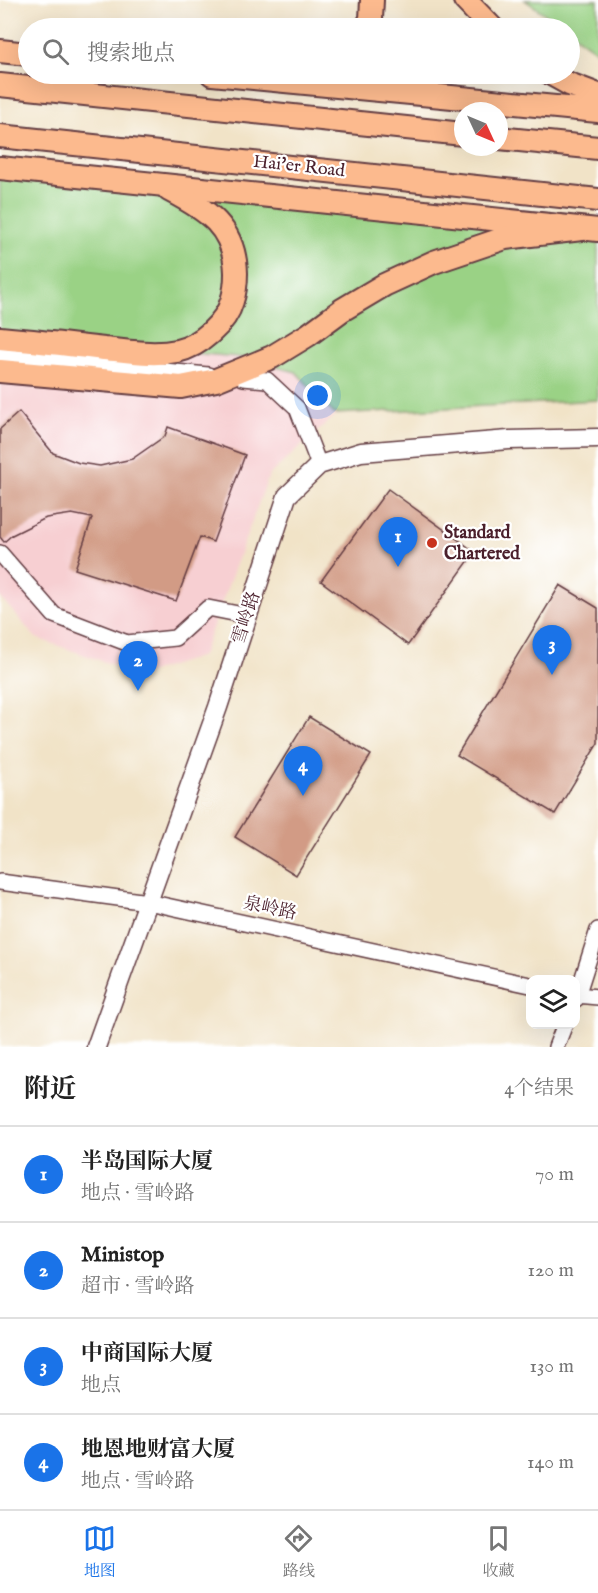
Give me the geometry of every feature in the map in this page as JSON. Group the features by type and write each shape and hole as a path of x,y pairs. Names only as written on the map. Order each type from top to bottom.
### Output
{"main road":[{"path":"371,18 372,0"},
{"path":"465,0 482,18"},
{"path":"0,51 18,53"},
{"path":"314,84 598,111"},
{"path":"569,84 598,95"},
{"path":"0,85 454,133"},
{"name":"Hai'er Road","path":"0,136 598,200"},
{"path":"508,139 598,148"},
{"path":"0,168 590,229"},
{"path":"0,338 151,353 180,350 207,336 221,321 232,302 236,279 236,260 228,237 215,219 197,204 160,185"},
{"path":"0,371 181,387 216,380 272,357 384,285 434,262 505,238 590,229"}],"street":[{"path":"0,356 208,375"},
{"path":"243,378 267,380 297,408 319,465"},
{"name":"雪岭路","path":"96,1047 218,707 287,495 319,465 361,452 509,440 598,438"},
{"path":"0,553 54,615 127,643 175,639 208,608 248,616"},
{"name":"泉岭路","path":"0,882 148,902 526,984"},
{"path":"580,985 598,930"},
{"path":"580,997 598,997"},
{"path":"556,1047 563,1029"}],"shaded area":[{"path":"0,336 238,357 296,372 337,414 269,475 202,656 142,675 36,638 0,597"}],"green space":[{"path":"525,0 598,0 598,52 580,39 580,18 551,18"},
{"path":"0,171 598,234 598,400 334,414 296,372 238,357 0,336"}],"building":[{"path":"19,412 53,453 79,463 100,466 132,459 165,436 168,427 245,455 213,542 200,537 176,601 75,569 92,518 72,514 46,518 12,535 4,542 0,537 0,429"},
{"path":"388,489 475,552 408,645 321,581"},
{"path":"560,585 598,608 598,743 555,814 457,755"},
{"path":"309,717 371,755 296,875 235,837"}],"place":[{"name":"Standard Chartered","path":"432,543"},
{"name":"半岛国际大厦","path":"398,567"},
{"name":"中商国际大厦","path":"552,675"},
{"name":"Ministop","path":"138,691"},
{"name":"地恩地财富大厦","path":"303,796"}]}
